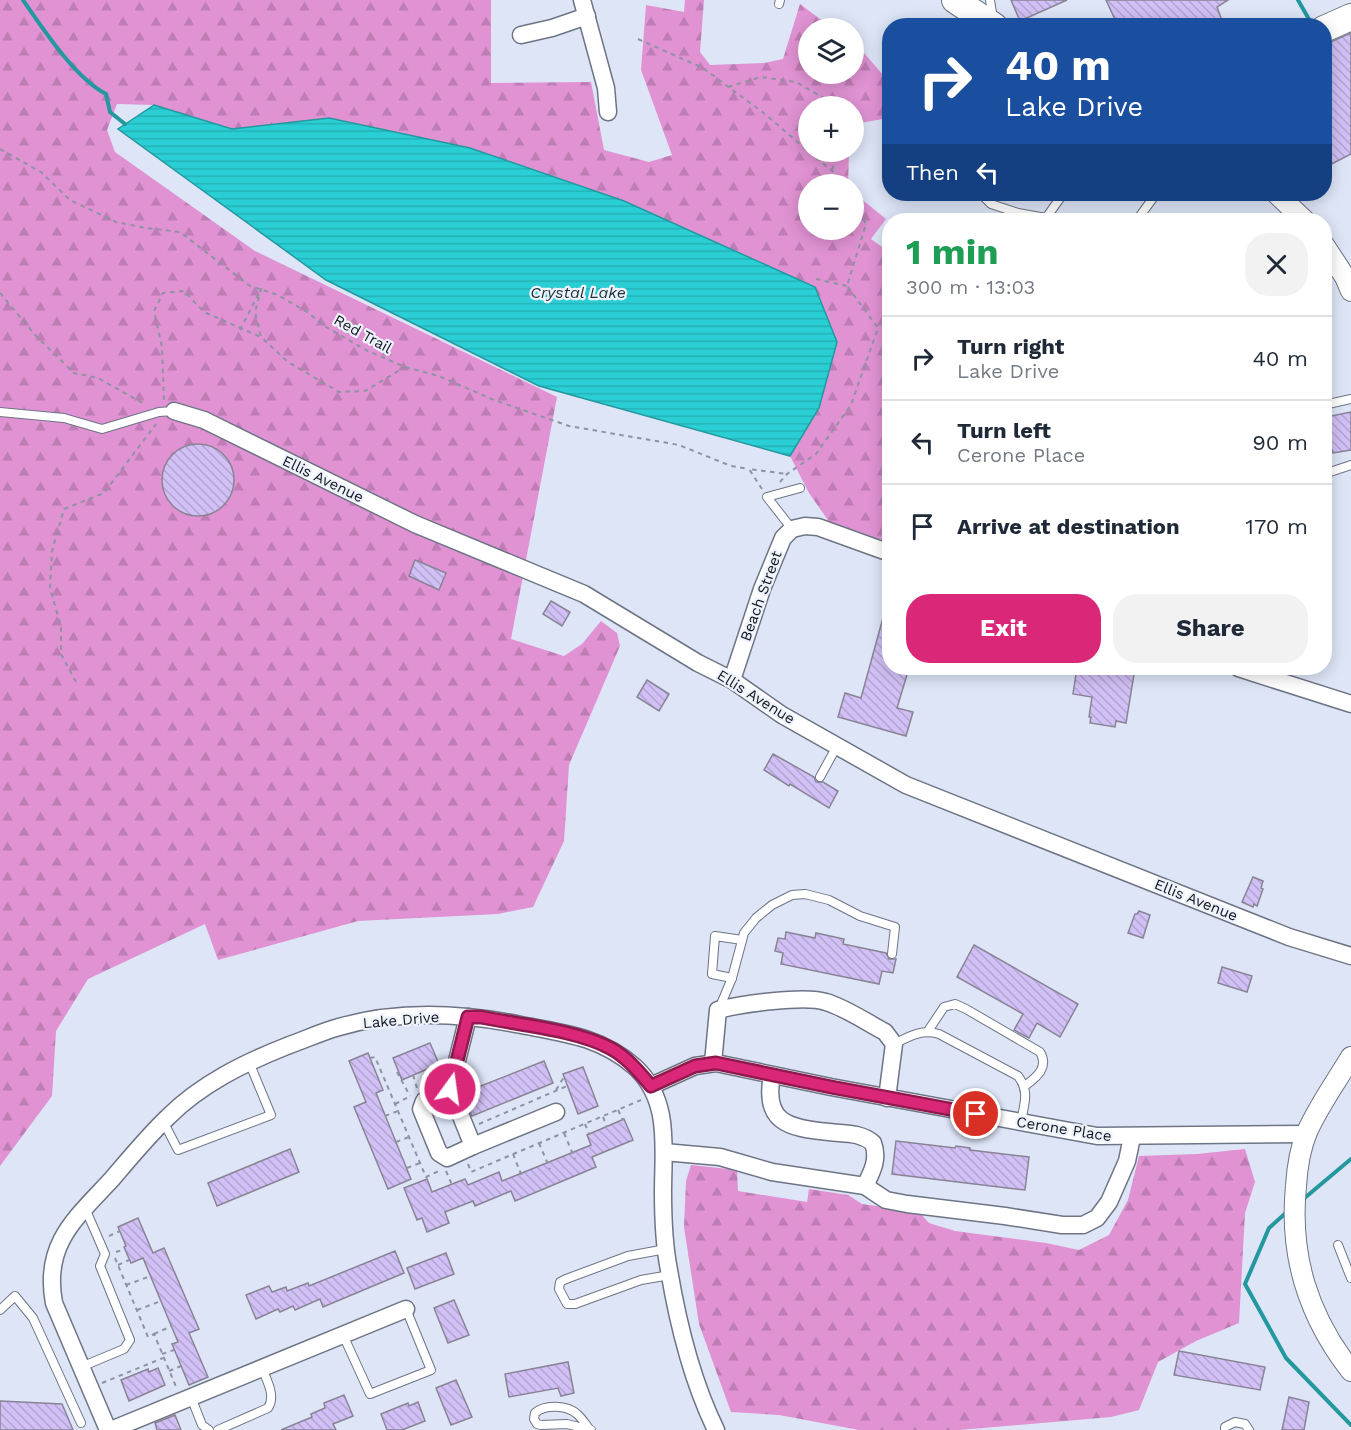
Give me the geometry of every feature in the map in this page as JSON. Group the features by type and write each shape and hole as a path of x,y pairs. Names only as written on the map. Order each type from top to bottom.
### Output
{"main road":[{"path":"955,0 982,18"}],"street":[{"path":"582,0 606,88 608,112"},
{"path":"521,34 552,28 586,16"},
{"path":"1284,201 1296,213"},
{"path":"1332,258 1351,290"},
{"name":"Ellis Avenue","path":"166,412 204,420 415,524 584,594 698,663 732,680 783,715 906,785 1289,937 1351,956"},
{"path":"792,529 805,526 819,527 882,550"},
{"name":"Beach Street","path":"732,680 762,589 783,538 792,529"},
{"path":"1260,675 1351,704"},
{"path":"713,1063 718,1010 735,1006 807,999 826,1002 885,1032 894,1044 887,1098"},
{"name":"Lake Drive","path":"109,1430 54,1303 50,1283 55,1253 62,1239 85,1208 163,1121 204,1088 249,1062 339,1027 386,1018 441,1015 481,1017 559,1032 596,1042 613,1050 637,1068 649,1092 660,1107 665,1132 663,1192 666,1249 670,1275 682,1330 705,1406 716,1430"},
{"path":"468,1017 443,1087 424,1101 421,1109 439,1153 447,1158 556,1112"},
{"path":"1351,1057 1322,1103 1306,1134 1296,1180 1295,1236 1298,1262 1315,1315 1334,1350 1351,1371"},
{"name":"Cerone Place","path":"649,1092 695,1066 713,1063 887,1098 1097,1136 1306,1134"},
{"path":"772,1074 769,1092 772,1107 778,1118 787,1124 862,1136 873,1143 876,1155 872,1172 865,1186"},
{"path":"443,1087 467,1130 473,1146"},
{"path":"664,1152 720,1157 772,1172 865,1186 886,1200 896,1202 1062,1225 1083,1225 1097,1218 1109,1202 1127,1161 1132,1137"},
{"path":"109,1430 406,1309"}],"lane":[{"path":"990,0 993,18"},
{"path":"988,201 1018,213"},
{"path":"1332,403 1351,399"},
{"path":"0,412 64,418 102,429 166,412"},
{"path":"1332,471 1351,465"},
{"path":"792,529 767,497 800,488"},
{"path":"820,777 837,746"},
{"path":"718,1010 732,978 744,933 756,918 772,905 792,895 805,894 829,900 860,916 896,927 892,954"},
{"path":"732,978 712,974 715,936 742,940"},
{"path":"928,1031 944,1007 955,1004 966,1009 1040,1052 1043,1064 1039,1075 1026,1085"},
{"path":"894,1044 917,1033 928,1031 1018,1076 1026,1085 1021,1122"},
{"path":"163,1121 178,1150 271,1115 249,1062"},
{"path":"81,1367 124,1349 130,1340 100,1266 105,1254 85,1208"},
{"path":"1338,1245 1351,1278"},
{"path":"666,1249 628,1256 566,1279 560,1282 559,1289 567,1304 574,1304 641,1280 670,1275"},
{"path":"0,1310 15,1296 33,1318 81,1423"},
{"path":"343,1335 370,1394 431,1370 406,1309"},
{"path":"218,1430 268,1408 272,1402 272,1395 262,1368"},
{"path":"186,1399 202,1425 209,1430"},
{"path":"549,1407 566,1408 577,1413 590,1430 567,1424 537,1424 534,1419 535,1413 549,1407"},
{"path":"1225,1430 1235,1422 1245,1424 1249,1430"}],"path":[{"path":"638,39 703,68 798,142"},
{"path":"728,87 760,77 796,82 821,96"},
{"name":"Red Trail","path":"0,149 41,172 70,201 116,222 180,232 250,286 278,295 366,350 405,367 439,376 494,400 569,426 679,445 731,466 787,474"},
{"path":"822,162 836,174"},
{"path":"832,170 834,162"},
{"path":"847,286 861,240"},
{"path":"749,469 767,497 787,474 816,454 851,405 878,328 847,286 816,279"},
{"path":"240,330 261,289"},
{"path":"261,289 255,312 261,338"},
{"path":"76,682 61,654 61,627 50,588 52,551 64,509 104,493 166,412 162,347 154,310 163,293 184,291 204,312 261,338 288,362 339,392 365,391 405,367"},
{"path":"0,293 37,338 74,373 98,378 166,412"},
{"path":"370,1059 375,1056 426,1177 445,1169 452,1185"},
{"path":"429,1068 443,1087"},
{"path":"395,1104 410,1097 397,1072"},
{"path":"413,1075 419,1093"},
{"path":"556,1090 564,1077"},
{"path":"467,1130 567,1086"},
{"path":"462,1162 466,1162 471,1172 603,1117 649,1092"},
{"path":"618,1110 623,1120"},
{"path":"385,1116 398,1111"},
{"path":"603,1117 607,1127"},
{"path":"585,1124 589,1134"},
{"path":"564,1133 575,1160"},
{"path":"396,1142 409,1137"},
{"path":"539,1143 550,1169"},
{"path":"513,1154 523,1179"},
{"path":"407,1168 420,1163"},
{"path":"106,1238 120,1231"},
{"path":"124,1249 113,1254 148,1336 172,1326"},
{"path":"118,1265 129,1260"},
{"path":"126,1285 151,1275"},
{"path":"137,1310 161,1301"},
{"path":"154,1334 169,1371 186,1399"},
{"path":"101,1383 174,1350"},
{"path":"169,1371 181,1366"}],"green space":[{"path":"0,0 491,0 491,83 591,82 604,150 649,162 672,155 641,70 646,5 684,12 685,0 704,0 700,52 710,65 764,63 783,59 800,4 819,18 798,18 798,84 864,84 864,53 882,74 882,119 864,122 864,96 798,96 798,162 849,162 848,174 798,174 798,240 864,240 864,201 882,216 882,224 871,239 882,247 882,540 830,523 809,493 790,456 819,408 815,287 624,201 470,148 329,118 232,129 154,105 117,104 107,130 115,152 255,251 557,397 511,639 564,656 582,644 601,621 617,633 620,646 569,765 564,841 533,907 498,914 358,921 218,960 205,924 88,979 56,1031 52,1096 0,1166"},
{"path":"1245,1149 1255,1182 1245,1213 1239,1323 1196,1341 1158,1362 1139,1410 1111,1417 959,1430 859,1430 779,1415 731,1412 699,1324 684,1227 686,1181 691,1165 737,1170 738,1191 807,1202 809,1189 848,1195 862,1204 919,1212 929,1223 955,1231 1046,1243 1079,1250 1109,1235 1128,1200 1139,1156 1197,1154"}],"water":[{"name":"Crystal Lake","path":"154,105 232,129 329,118 470,148 624,201 815,287 837,342 819,408 790,456 539,386 326,280 118,129"}],"building":[{"path":"1011,0 1067,0 1027,18 1019,18"},
{"path":"1106,0 1228,0 1217,7 1221,18 1114,18"},
{"path":"1351,33 1351,154 1332,164 1332,41"},
{"path":"1351,412 1351,450 1333,453 1332,416"},
{"path":"198,444 218,450 228,460 234,480 228,500 218,510 198,516 178,510 168,500 162,480 168,460 178,450"},
{"path":"415,560 446,573 439,590 409,576"},
{"path":"551,601 570,612 562,626 543,614"},
{"path":"882,622 882,675 907,675 897,708 913,712 906,736 838,717 845,693 861,698"},
{"path":"1076,675 1134,675 1126,723 1116,721 1115,727 1090,723 1092,697 1073,694"},
{"path":"647,680 669,694 659,711 637,697"},
{"path":"773,754 814,777 816,782 823,782 838,791 829,808 764,770"},
{"path":"1253,877 1263,881 1261,888 1263,889 1257,906 1254,904 1253,907 1242,902"},
{"path":"1139,911 1150,915 1143,938 1128,933 1135,914"},
{"path":"786,932 815,938 816,933 844,939 843,944 886,953 889,959 896,959 893,973 882,971 879,984 781,964 783,953 775,951 778,938 785,939"},
{"path":"974,945 1078,1004 1060,1037 1037,1023 1029,1038 1014,1030 1023,1014 957,977"},
{"path":"1222,967 1252,976 1247,992 1218,983"},
{"path":"430,1043 439,1064 402,1080 393,1058"},
{"path":"368,1053 383,1090 376,1093 411,1179 388,1189 354,1107 366,1102 349,1061"},
{"path":"544,1061 553,1083 472,1116 463,1093"},
{"path":"583,1067 598,1106 578,1114 563,1074"},
{"path":"624,1119 633,1140 592,1157 596,1167 515,1201 511,1191 475,1206 473,1201 445,1212 449,1223 427,1232 422,1218 417,1220 404,1188 427,1179 432,1192 465,1179 468,1185 499,1172 502,1181 591,1145 587,1135"},
{"path":"896,1141 955,1148 956,1146 970,1148 970,1150 1029,1157 1025,1190 892,1174"},
{"path":"290,1149 299,1172 217,1206 208,1183"},
{"path":"138,1218 153,1253 164,1248 199,1329 189,1333 208,1377 189,1385 172,1344 178,1342 143,1258 131,1263 124,1247 126,1246 118,1227"},
{"path":"395,1251 404,1273 323,1307 320,1299 295,1310 293,1306 280,1312 278,1309 256,1319 246,1295 269,1286 272,1292 286,1287 287,1291 308,1283 309,1286"},
{"path":"446,1253 454,1274 415,1289 407,1268"},
{"path":"454,1300 469,1335 448,1343 434,1308"},
{"path":"1179,1351 1265,1367 1260,1390 1174,1375"},
{"path":"568,1362 574,1393 561,1396 558,1388 509,1397 505,1374"},
{"path":"158,1368 165,1385 129,1401 121,1380 148,1369 149,1372"},
{"path":"456,1380 472,1417 451,1425 436,1388"},
{"path":"344,1395 353,1416 333,1424 336,1430 281,1430 312,1417 311,1414 325,1408 324,1403"},
{"path":"1289,1397 1309,1402 1304,1430 1282,1430"},
{"path":"0,1401 62,1404 73,1430 0,1430"},
{"path":"418,1402 425,1421 402,1430 387,1430 381,1414 408,1403 409,1406"},
{"path":"175,1415 181,1430 157,1430 155,1423"}],"waterway":[{"path":"23,0 71,65 94,87 106,94 110,112 125,124"},
{"path":"1298,0 1308,18"},
{"path":"1301,1201 1351,1159"},
{"path":"1288,1211 1269,1228 1245,1284 1286,1358 1351,1425"}],"route":[{"path":"450,1089 468,1017 481,1017 596,1042 613,1050 637,1068 651,1086 695,1066 716,1063 976,1114"}]}
